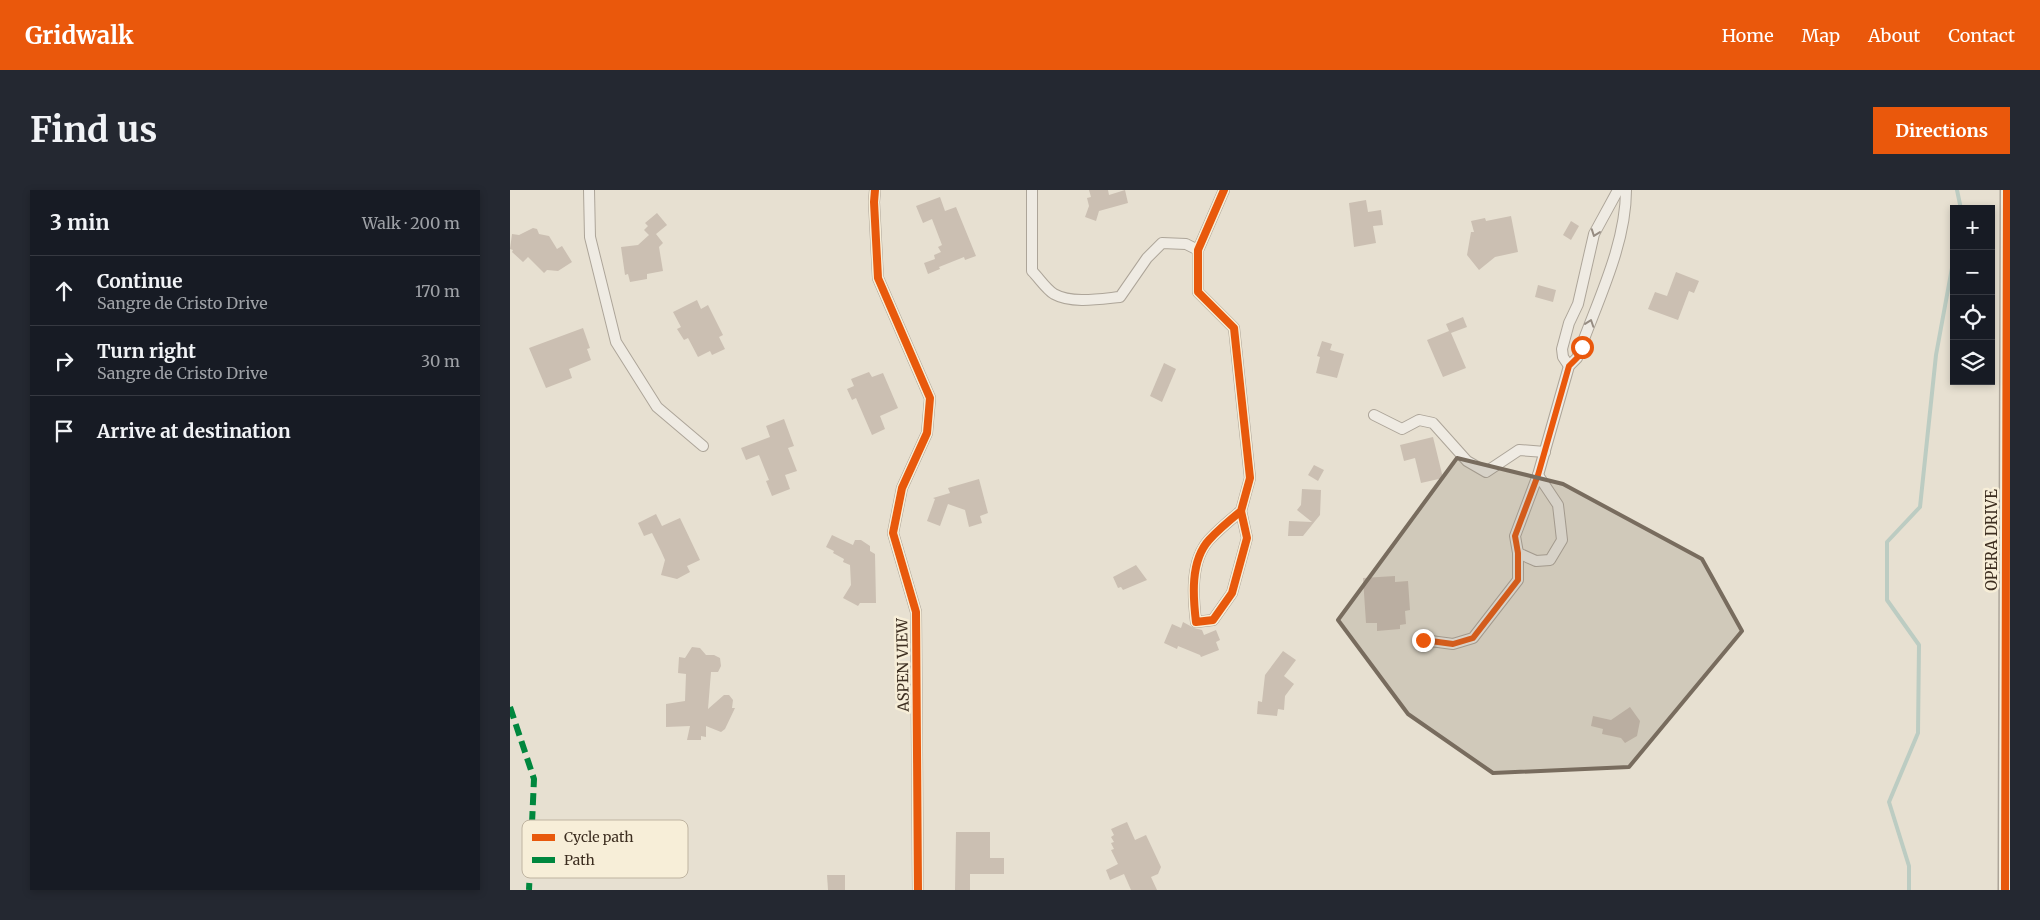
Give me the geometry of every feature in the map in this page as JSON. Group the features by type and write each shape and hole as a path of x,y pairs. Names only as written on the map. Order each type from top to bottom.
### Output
{"street":[{"path":"588,190 590,236 616,342 657,407 703,446"},
{"name":"ASPEN VIEW","path":"875,190 878,278 930,398 928,433 902,488 893,533 916,612 918,890"},
{"path":"1032,190 1032,271 1053,294 1068,298 1090,300 1120,296 1146,258 1162,243 1186,244 1198,250"},
{"path":"1224,190 1198,250 1198,292 1234,328 1250,478 1241,511 1247,538 1232,593 1213,620 1196,622 1193,594 1196,565 1208,541 1241,511"},
{"path":"1569,366 1563,357 1562,349 1569,323 1578,304 1594,234 1618,190"},
{"path":"1423,640 1453,644 1473,638 1518,580 1518,553 1515,536 1538,475 1569,366 1577,358 1582,347 1620,239 1626,207 1626,190"},
{"name":"OPERA DRIVE","path":"2005,890 2007,190"},
{"path":"1374,415 1402,429 1420,420 1433,423 1467,460 1486,472 1520,450 1545,452"},
{"path":"1518,553 1536,561 1550,560 1562,540 1558,505 1538,475"}],"highlighted area":[{"path":"1457,458 1563,484 1702,559 1742,631 1629,767 1493,773 1408,714 1338,620"}],"building":[{"path":"1089,190 1108,190 1109,195 1125,190 1128,203 1099,211 1096,221 1085,217 1089,206 1087,198 1091,197"},
{"path":"940,197 945,211 956,207 976,256 965,260 964,257 939,267 940,269 928,274 924,263 935,259 934,255 941,252 938,247 942,245 932,219 923,223 916,206"},
{"path":"1366,200 1368,212 1381,210 1383,225 1373,226 1376,243 1354,247 1349,203"},
{"path":"657,213 667,225 656,234 663,243 659,247 663,271 647,274 647,279 630,282 628,274 625,275 621,247 638,245 649,235 644,230 648,226 645,223"},
{"path":"1511,216 1518,252 1495,257 1479,270 1467,255 1471,232 1474,232 1471,221 1485,218 1486,221"},
{"path":"1571,221 1579,226 1571,240 1563,235"},
{"path":"533,228 537,229 539,234 549,236 557,249 562,246 572,262 558,271 547,270 544,273 528,257 523,262 510,249 512,234 519,235"},
{"path":"1676,272 1699,281 1694,293 1689,291 1678,320 1648,309 1655,292 1667,296"},
{"path":"1538,285 1556,290 1553,302 1535,297"},
{"path":"697,300 701,309 708,305 723,335 719,337 725,349 712,355 710,351 698,357 688,338 684,340 677,329 681,327 673,312"},
{"path":"1463,317 1467,327 1451,333 1466,368 1443,377 1427,340 1449,331 1446,324"},
{"path":"583,328 590,348 587,349 591,360 569,369 572,378 546,388 529,348"},
{"path":"1322,341 1332,344 1330,350 1344,354 1337,378 1316,373 1320,357 1317,356"},
{"path":"1164,363 1176,369 1162,402 1150,396"},
{"path":"869,372 872,377 883,373 898,408 880,416 885,429 872,435 856,398 852,400 847,389 854,386 851,379"},
{"path":"784,419 794,446 788,448 797,471 785,475 790,489 772,496 766,481 769,480 759,455 746,460 741,448 770,437 766,426"},
{"path":"1433,437 1443,478 1421,483 1415,458 1404,461 1400,445"},
{"path":"1314,465 1324,470 1318,481 1308,475"},
{"path":"979,479 988,513 980,516 982,523 969,527 965,510 948,504 940,526 927,521 935,499 933,498 950,493 948,488"},
{"path":"1302,489 1321,490 1320,515 1303,536 1288,536 1289,521 1312,522 1297,510 1301,505"},
{"path":"656,514 662,526 680,518 700,560 687,566 690,572 677,579 661,575 665,560 652,533 644,536 638,523"},
{"path":"832,535 853,545 855,540 861,540 870,546 870,551 875,554 876,603 860,603 858,606 843,598 851,585 850,565 843,562 844,559 826,547"},
{"path":"1136,565 1147,580 1123,590 1121,587 1118,588 1113,577"},
{"path":"1395,576 1395,582 1408,581 1410,610 1405,611 1406,624 1400,625 1400,629 1377,631 1377,623 1366,623 1363,578"},
{"path":"1183,622 1202,630 1204,635 1216,630 1220,640 1216,642 1219,650 1201,657 1178,646 1177,649 1164,643 1172,624 1181,628"},
{"path":"692,647 700,648 706,655 714,655 720,658 721,666 718,672 711,672 708,709 724,695 729,695 733,700 732,708 735,708 725,729 721,732 706,726 706,737 701,736 701,740 687,740 690,726 666,727 666,704 685,701 686,674 678,673 679,657 685,658"},
{"path":"1283,651 1296,660 1284,676 1294,684 1285,696 1284,710 1278,709 1277,716 1257,714 1258,701 1262,702 1265,675"},
{"path":"1630,707 1640,721 1637,736 1625,743 1621,738 1602,734 1603,729 1591,726 1593,716 1611,720"},
{"path":"1127,822 1135,840 1146,835 1161,867 1158,874 1151,877 1157,890 1131,890 1124,874 1110,880 1106,870 1118,864 1111,850 1114,849 1111,843 1114,842 1111,837 1114,835 1111,829"},
{"path":"956,832 990,832 990,858 1004,858 1004,874 970,874 970,890 955,890"},
{"path":"827,875 845,875 845,890 828,890"}],"waterway":[{"path":"1957,190 1960,205"},
{"path":"1909,890 1909,866 1889,802 1918,733 1919,645 1887,600 1887,542 1920,507 1936,355 1950,279"}],"marked path":[{"path":"510,707 534,779 532,820"},
{"path":"529,890 530,878"}],"cycle path":[{"path":"875,190 878,278 930,398 927,433 902,488 893,533 916,612 918,890"},
{"path":"1224,190 1198,250 1198,292 1234,328 1250,478 1241,511 1247,538 1232,593 1213,620 1196,622 1194,580 1199,558 1209,540 1241,511"},
{"path":"2005,890 2007,190"}],"route":[{"path":"1423,640 1453,644 1473,638 1518,580 1518,553 1515,536 1538,475 1569,366 1577,358 1582,347"}]}
